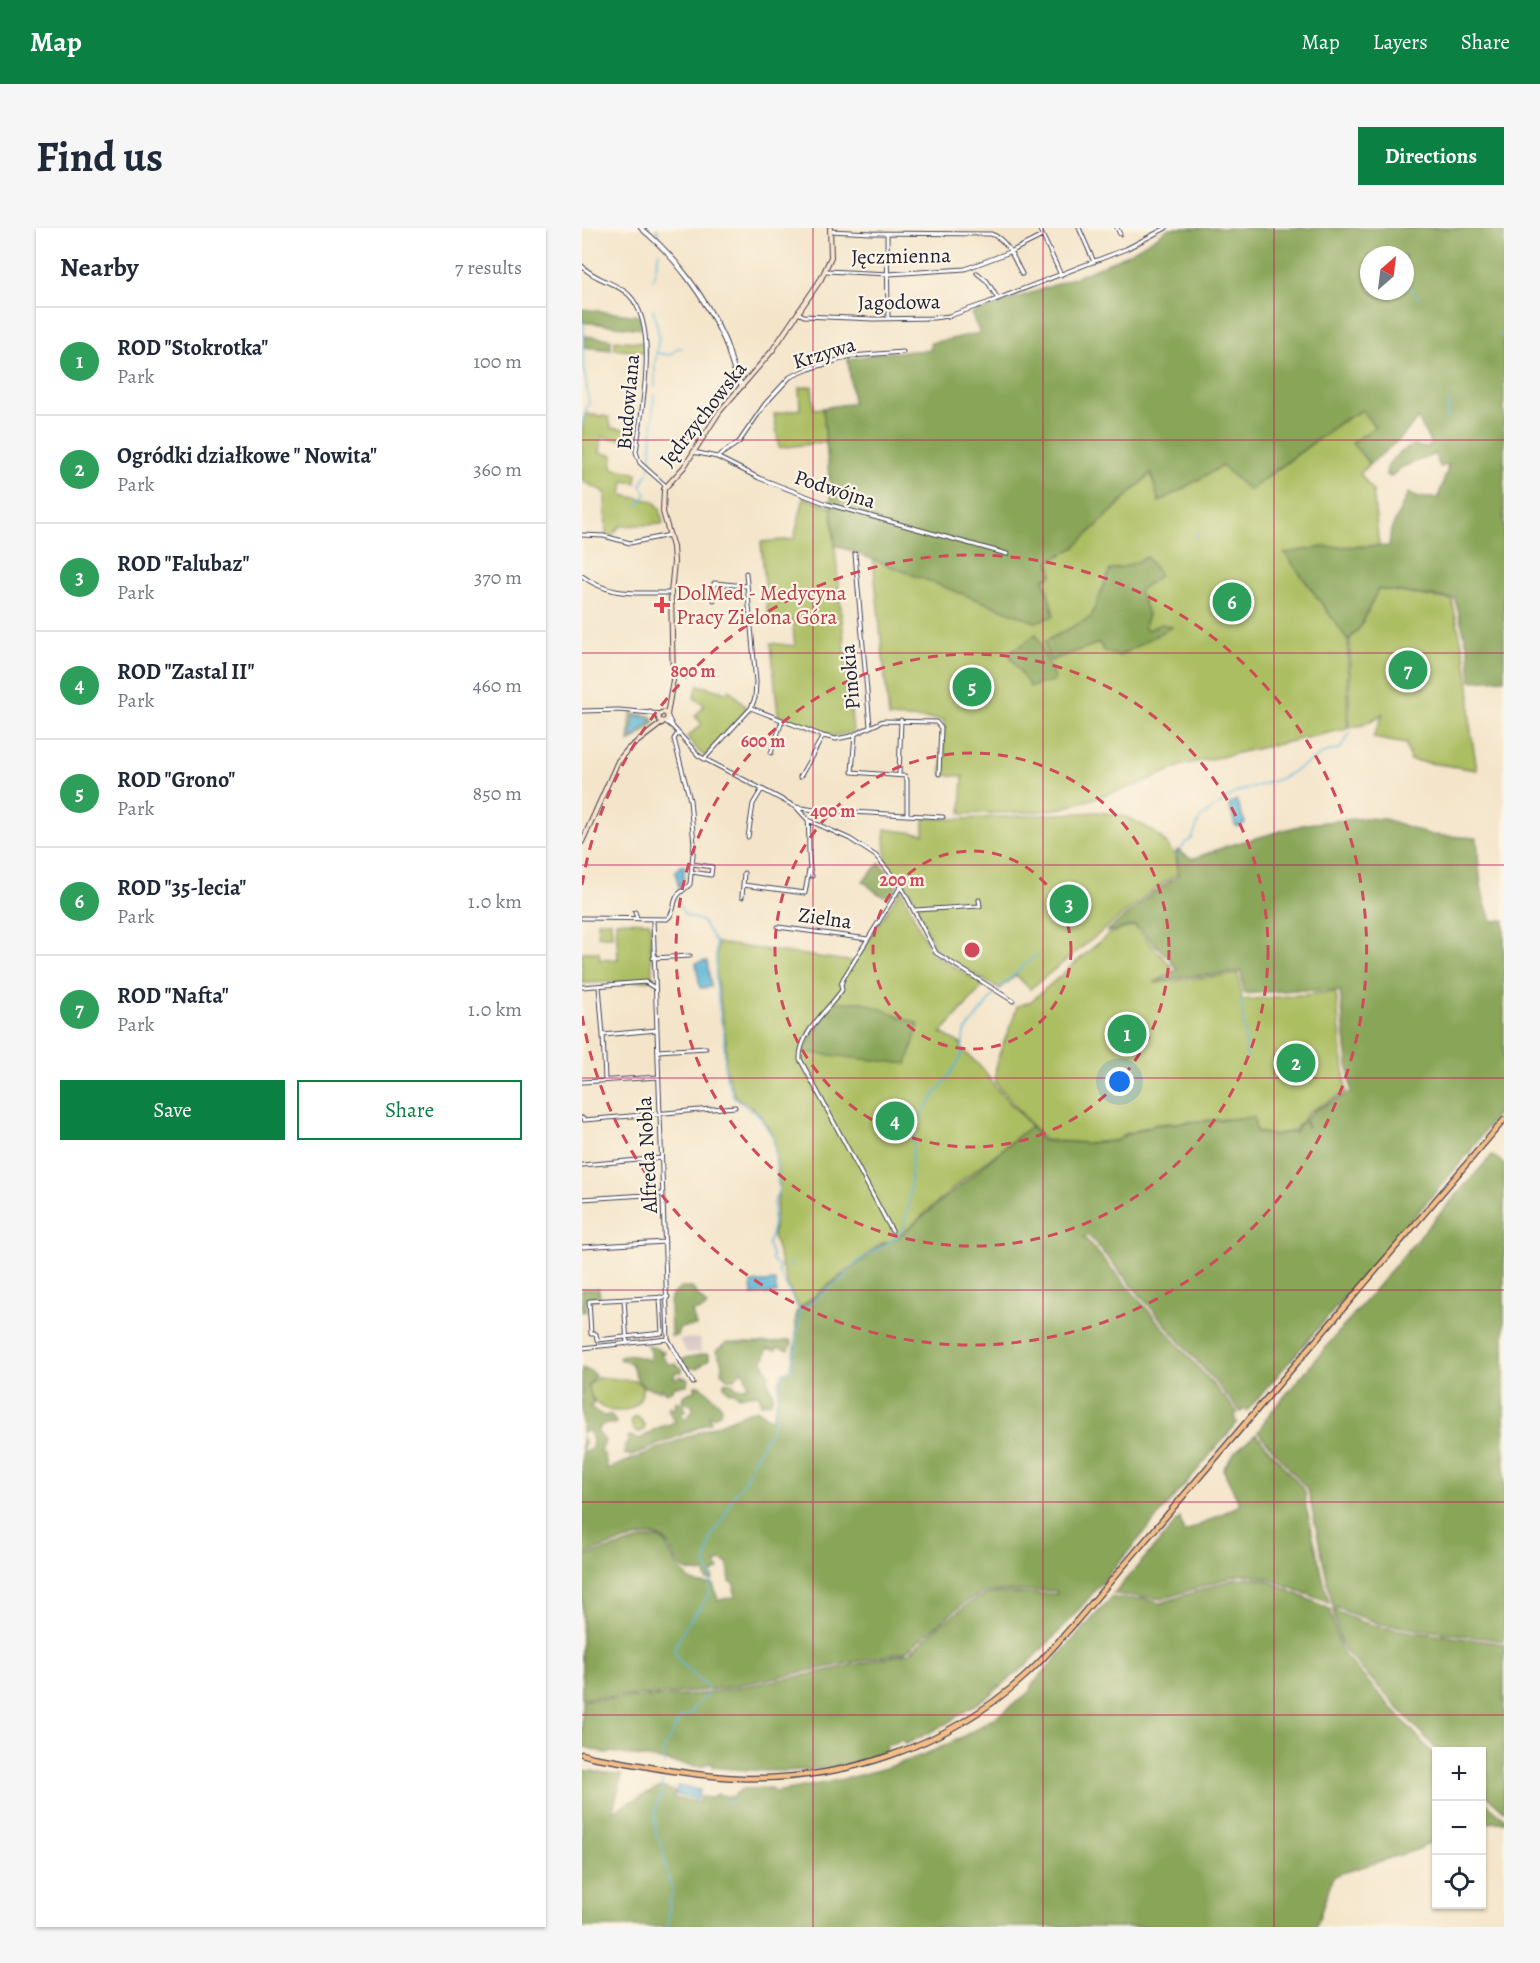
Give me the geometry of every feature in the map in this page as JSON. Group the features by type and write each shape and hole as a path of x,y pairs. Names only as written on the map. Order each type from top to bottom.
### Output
{"main road":[{"name":"Jędrzychowska","path":"582,842 585,830 618,760 655,728 668,705 673,680 671,593 674,562 670,535 663,512 666,486 682,469 720,411 768,357 798,314 826,270 832,254 830,229"},
{"path":"582,1755 712,1776 751,1778 802,1776 851,1767 895,1754 934,1738 980,1712 1024,1676 1072,1626 1504,1120"}],"street":[{"path":"641,228 661,246 690,282 722,334 742,386"},
{"path":"1039,228 1061,275"},
{"path":"1079,228 1094,262"},
{"path":"1117,228 1120,234"},
{"path":"1153,228 1156,235"},
{"name":"Jagodowa","path":"798,314 888,319 949,316 1094,262 1156,235 1166,228"},
{"path":"830,229 909,234 991,234 1000,238 1022,274"},
{"path":"887,233 888,319"},
{"name":"Jęczmienna","path":"826,270 889,274 965,269 1010,252 1042,236"},
{"name":"Budowlana","path":"582,266 629,295 637,307 648,350 636,452 638,461 666,486"},
{"path":"977,273 987,281 998,299"},
{"name":"Krzywa","path":"717,458 739,441 770,398 793,376 851,356 903,352"},
{"name":"Podwójna","path":"693,452 717,458 827,504 1007,554"},
{"path":"582,535 604,536 630,543 670,535"},
{"name":"Pinokia","path":"855,554 870,726"},
{"path":"704,759 751,708 755,698 756,682 746,573"},
{"path":"582,576 600,588 616,592 671,593"},
{"path":"714,600 714,583 746,586"},
{"path":"751,708 823,736 837,739 855,734 883,721 936,722 941,728 939,774"},
{"path":"582,711 650,712 663,717 704,759 796,807 943,817"},
{"path":"771,753 782,720"},
{"path":"899,775 901,720"},
{"path":"582,918 667,919 672,915 678,895 690,884 693,864 690,800 674,739 678,733"},
{"path":"855,734 851,771 853,773 905,776 907,815"},
{"path":"800,777 823,736"},
{"path":"748,837 753,804 762,789"},
{"path":"796,807 808,820 850,839 871,852 901,885 936,953 1013,1001"},
{"path":"743,885 805,893 809,870 808,820"},
{"path":"692,872 711,875 712,867 693,864"},
{"path":"809,870 812,876"},
{"path":"742,897 744,873"},
{"path":"892,1232 800,1059 801,1045 805,1038 842,990 843,978 901,885"},
{"path":"915,910 980,906 979,900"},
{"path":"636,912 637,918"},
{"name":"Alfreda Nobla","path":"653,918 668,1339 693,1383"},
{"name":"Zielna","path":"778,927 868,939"},
{"path":"653,958 690,956"},
{"path":"582,987 645,982 655,988"},
{"path":"599,986 605,1080"},
{"path":"603,1035 657,1030"},
{"path":"658,1051 706,1048"},
{"path":"582,1082 658,1077"},
{"path":"582,1118 735,1107"},
{"path":"582,1165 661,1158"},
{"path":"582,1199 662,1194"},
{"path":"582,1246 665,1242"},
{"path":"660,1297 662,1333 597,1340 596,1334 591,1334 589,1301 660,1297 668,1297"},
{"path":"624,1299 627,1344"},
{"path":"582,1348 668,1339"}],"shaded area":[{"path":"700,1338 701,1352 687,1353 679,1339"}],"green space":[{"path":"1169,228 1504,228 1504,679 1471,681 1469,652 1455,599 1378,589 1361,626 1348,640 1285,553 1323,547 1389,546 1391,530 1408,493 1416,497 1438,498 1449,465 1440,467 1435,454 1400,468 1391,477 1386,475 1388,465 1394,457 1412,445 1426,448 1431,445 1418,418 1401,438 1370,464 1352,443 1375,427 1362,410 1341,422 1249,490 1222,466 1159,502 1151,473 1074,548 1049,561 1052,575 1044,579 1054,616 1035,622 835,545 823,408 853,403 848,359 882,353 931,350 930,343 980,333 971,314 1073,278 1122,256"},
{"path":"582,309 639,316 641,329 582,322"},
{"path":"585,336 611,339 611,350 584,347"},
{"path":"615,340 645,343 646,353 615,349"},
{"path":"812,386 814,409 823,408 826,442 779,448 774,414 800,409 799,388"},
{"path":"1362,410 1375,427 1353,444 1370,464 1360,473 1373,491 1379,546 1323,547 1285,553 1348,640 1347,729 1183,765 1137,785 1063,808 1034,812 961,814 963,776 942,775 944,720 889,717 873,559 1035,622 1054,615 1044,579 1052,574 1049,561 1074,548 1151,473 1159,502 1222,466 1250,490 1341,422","holes":["1127,566 1148,614 1144,627 1147,630 1171,627 1119,656 1099,643 1044,642 1092,617 1110,570"]},
{"path":"585,414 609,417 611,428 637,431 635,442 602,437 600,453 613,455 612,468 637,473 636,483 624,481 622,495 653,501 660,508 663,524 620,526 612,536 606,535 605,492 582,481 582,425"},
{"path":"804,497 831,507 853,732 833,736 778,715 771,643 795,646 792,620 768,616 761,542 794,539"},
{"path":"1147,557 1160,575 1139,591 1148,614 1144,627 1147,630 1162,624 1172,627 1119,656 1105,652 1099,643 1050,661 1044,642 1091,617 1110,570 1127,566"},
{"path":"1378,589 1452,600 1470,692 1470,725 1477,770 1410,760 1406,744 1373,738 1383,714 1363,725 1349,728 1350,639 1361,626"},
{"path":"1036,634 1055,680 1030,687 1010,656 1013,649"},
{"path":"698,685 724,692 728,692 729,689 748,709 705,756 687,737 702,724 695,716 704,704 694,698"},
{"path":"631,713 651,716 655,721 629,743"},
{"path":"1098,812 1119,815 1140,823 1159,836 1172,852 1176,853 1177,874 1156,888 1030,989 1016,975 1000,989 943,957 935,949 907,885 903,884 886,863 885,829 924,834 924,818 961,819"},
{"path":"1364,818 1385,819 1431,835 1477,838 1484,901 1492,921 1504,920 1504,1104 1468,1154 1247,1411 1243,1409 1241,1412 1089,1236 1084,1237 1238,1413 1234,1416 1237,1423 1071,1619 1027,1665 988,1696 946,1724 906,1744 902,1740 886,1746 887,1751 824,1768 790,1771 751,1770 713,1767 711,1762 701,1767 611,1752 608,1754 582,1746 582,1700 707,1693 909,1653 940,1625 971,1602 985,1595 995,1593 1057,1594 1056,1591 983,1593 954,1611 905,1652 722,1688 674,1694 582,1698 582,1557 644,1539 658,1538 665,1542 677,1565 690,1580 699,1584 713,1584 718,1600 735,1597 734,1583 730,1582 728,1564 722,1560 715,1563 719,1569 711,1574 713,1580 707,1580 705,1573 691,1572 682,1567 668,1544 660,1537 633,1539 582,1555 582,1451 590,1450 593,1442 587,1430 582,1433 582,1368 592,1372 595,1376 588,1386 594,1404 590,1407 603,1416 611,1415 616,1422 615,1424 603,1424 597,1431 605,1441 601,1452 604,1454 608,1469 756,1409 772,1420 779,1382 783,1373 791,1369 796,1342 796,1312 883,1244 897,1238 1031,1126 1042,1141 1089,1143 1117,1141 1126,1135 1156,1125 1254,1117 1256,1132 1273,1135 1295,1132 1303,1120 1308,1128 1305,1119 1314,1111 1351,1092 1340,991 1296,990 1244,994 1241,972 1177,978 1155,983 1177,970 1170,959 1135,925 1106,932 1153,893 1178,876 1177,850 1190,858 1195,858 1227,846 1306,824"},
{"path":"880,863 898,885 890,895 886,896 877,893 863,881"},
{"path":"901,889 931,953 984,985 941,1033 961,1044 962,1049 984,1070 992,1083 1031,1126 959,1183 897,1238 882,1243 799,1308 787,1284 773,1235 779,1186 773,1136 759,1113 735,1096 725,1068 726,1042 716,973 717,943 855,962"},
{"path":"598,921 611,921 612,936 598,936"},
{"path":"616,921 649,922 652,979 582,983 582,952 599,952 600,960 618,959"},
{"path":"1134,926 1171,966 1172,971 1154,983 1238,974 1242,1000 1336,992 1346,1092 1309,1112 1294,1131 1271,1135 1256,1131 1254,1117 1156,1124 1125,1134 1118,1140 1089,1143 1044,1140 996,1083 996,1065 1017,1006 1030,1002 1110,933"},
{"path":"834,1002 863,1002 919,1024 907,1064 803,1052"},
{"path":"1492,1155 1504,1164 1504,1641 1380,1624 1333,1607 1308,1490 1258,1432 1267,1417 1425,1230"},
{"path":"681,1288 692,1288 707,1306 692,1312 696,1326 679,1328 677,1336 671,1336 670,1302 672,1295"},
{"path":"582,1289 599,1289 600,1298 586,1300 587,1311 582,1312"},
{"path":"790,1340 792,1343 789,1350 778,1347 776,1350 767,1349 763,1362 769,1375 767,1380 773,1394 771,1402 761,1404 759,1394 738,1396 733,1391 729,1392 724,1386 724,1382 732,1383 737,1388 745,1388 748,1385 744,1373 740,1371 735,1379 728,1379 721,1372 723,1364 716,1351 726,1343 773,1343"},
{"path":"646,1345 664,1351 664,1354 660,1353 668,1364 676,1364 682,1369 682,1372 675,1372 674,1377 676,1379 680,1376 688,1379 687,1385 674,1386 673,1390 666,1393 662,1388 660,1391 644,1387 638,1381 631,1363 619,1359 620,1356 628,1355 649,1360 651,1352"},
{"path":"709,1355 709,1359 698,1368 687,1368 682,1362 685,1358"},
{"path":"598,1377 636,1381 642,1386 641,1397 636,1405 617,1411 598,1405 589,1385"},
{"path":"699,1385 722,1407 720,1413 714,1417 709,1415 711,1422 632,1456 624,1454 625,1445 629,1442 627,1438 630,1436 638,1439 657,1428 675,1422 668,1409 670,1406 674,1410 677,1401 685,1407 685,1411 680,1414 686,1419 693,1410 692,1405 682,1402 683,1396 695,1392 695,1386"},
{"path":"638,1416 645,1426 644,1430 638,1433 633,1429 631,1422"},
{"path":"1256,1434 1305,1491 1306,1507 1329,1603 1267,1578 1245,1574 1163,1599 1113,1594 1180,1518 1184,1533 1240,1505 1223,1469 1235,1452"},
{"path":"1247,1577 1266,1580 1330,1609 1338,1642 1345,1656 1432,1753 1432,1841 1419,1849 1333,1876 1316,1927 582,1927 582,1770 622,1775 613,1811 660,1787 675,1791 673,1798 700,1802 701,1797 712,1798 716,1794 732,1797 742,1789 772,1788 774,1792 857,1776 910,1760 936,1749 962,1737 1009,1708 1031,1691 1031,1686 1111,1598 1144,1599 1161,1603"},
{"path":"1333,1610 1379,1627 1504,1644 1504,1811 1486,1795 1486,1747 1434,1747 1347,1653 1340,1642"},
{"path":"1486,1802 1504,1818 1504,1822 1486,1823"}],"water":[{"path":"634,716 648,717 652,721 631,740"},
{"path":"1236,800 1245,822 1238,827 1235,825 1229,805"},
{"path":"685,866 683,885 679,888 675,871"},
{"path":"707,961 711,987 700,988 696,963"},
{"path":"775,1281 777,1293 752,1295 751,1283"},
{"path":"677,1786 700,1790 698,1799 676,1795"}],"waterway":[{"path":"657,228 658,240"},
{"path":"653,279 659,252"},
{"path":"1416,295 1419,298"},
{"path":"653,309 659,335 655,387"},
{"path":"582,426 589,402 583,361 584,321"},
{"path":"1499,336 1504,334"},
{"path":"656,353 670,355 678,348 682,348"},
{"path":"650,469 654,395"},
{"path":"1446,419 1449,402"},
{"path":"638,505 646,494 641,485 648,473"},
{"path":"1196,536 1199,532"},
{"path":"1181,850 1185,843 1192,839 1200,818 1237,792 1282,778 1326,752 1340,749 1351,732"},
{"path":"1177,857 1179,853"},
{"path":"678,898 685,915 702,921 716,943 716,983 724,1029 727,1081 734,1097 757,1113 773,1137 779,1190 774,1202 772,1233 768,1244 772,1260 780,1267 778,1271 799,1310 797,1348 793,1353 791,1371 783,1372 778,1384 778,1399 775,1401 777,1409 772,1428 742,1486 733,1496 724,1517 712,1535 705,1565 710,1575 710,1593 682,1632 674,1651 681,1663 708,1688"},
{"path":"998,989 1037,954"},
{"path":"895,1239 902,1230 909,1203 913,1141 919,1120 960,1058 965,1032 995,993"},
{"path":"1241,1000 1243,1014"},
{"path":"1243,1016 1245,1035"},
{"path":"1245,1037 1247,1058"},
{"path":"800,1311 843,1278 858,1262 893,1240"},
{"path":"788,1261 793,1267"},
{"path":"664,1765 665,1747 681,1717 692,1714 693,1708 709,1693"},
{"path":"662,1777 663,1773"},
{"path":"662,1781 661,1797 657,1802 655,1818 656,1836 662,1843 668,1880 673,1890"},
{"path":"725,1803 734,1801"},
{"path":"668,1927 672,1893"}],"place":[{"name":"ROD \"35-lecia\"","path":"1232,602"},
{"name":"DolMed - Medycyna Pracy Zielona Góra","path":"662,605"},
{"name":"ROD \"Nafta\"","path":"1408,670"},
{"name":"ROD \"Grono\"","path":"972,687"},
{"name":"ROD \"Falubaz\"","path":"1069,904"},
{"name":"ROD \"Stokrotka\"","path":"1127,1034"},
{"name":"Ogródki działkowe \" Nowita\"","path":"1296,1063"},
{"name":"ROD \"Zastal II\"","path":"895,1121"}]}
